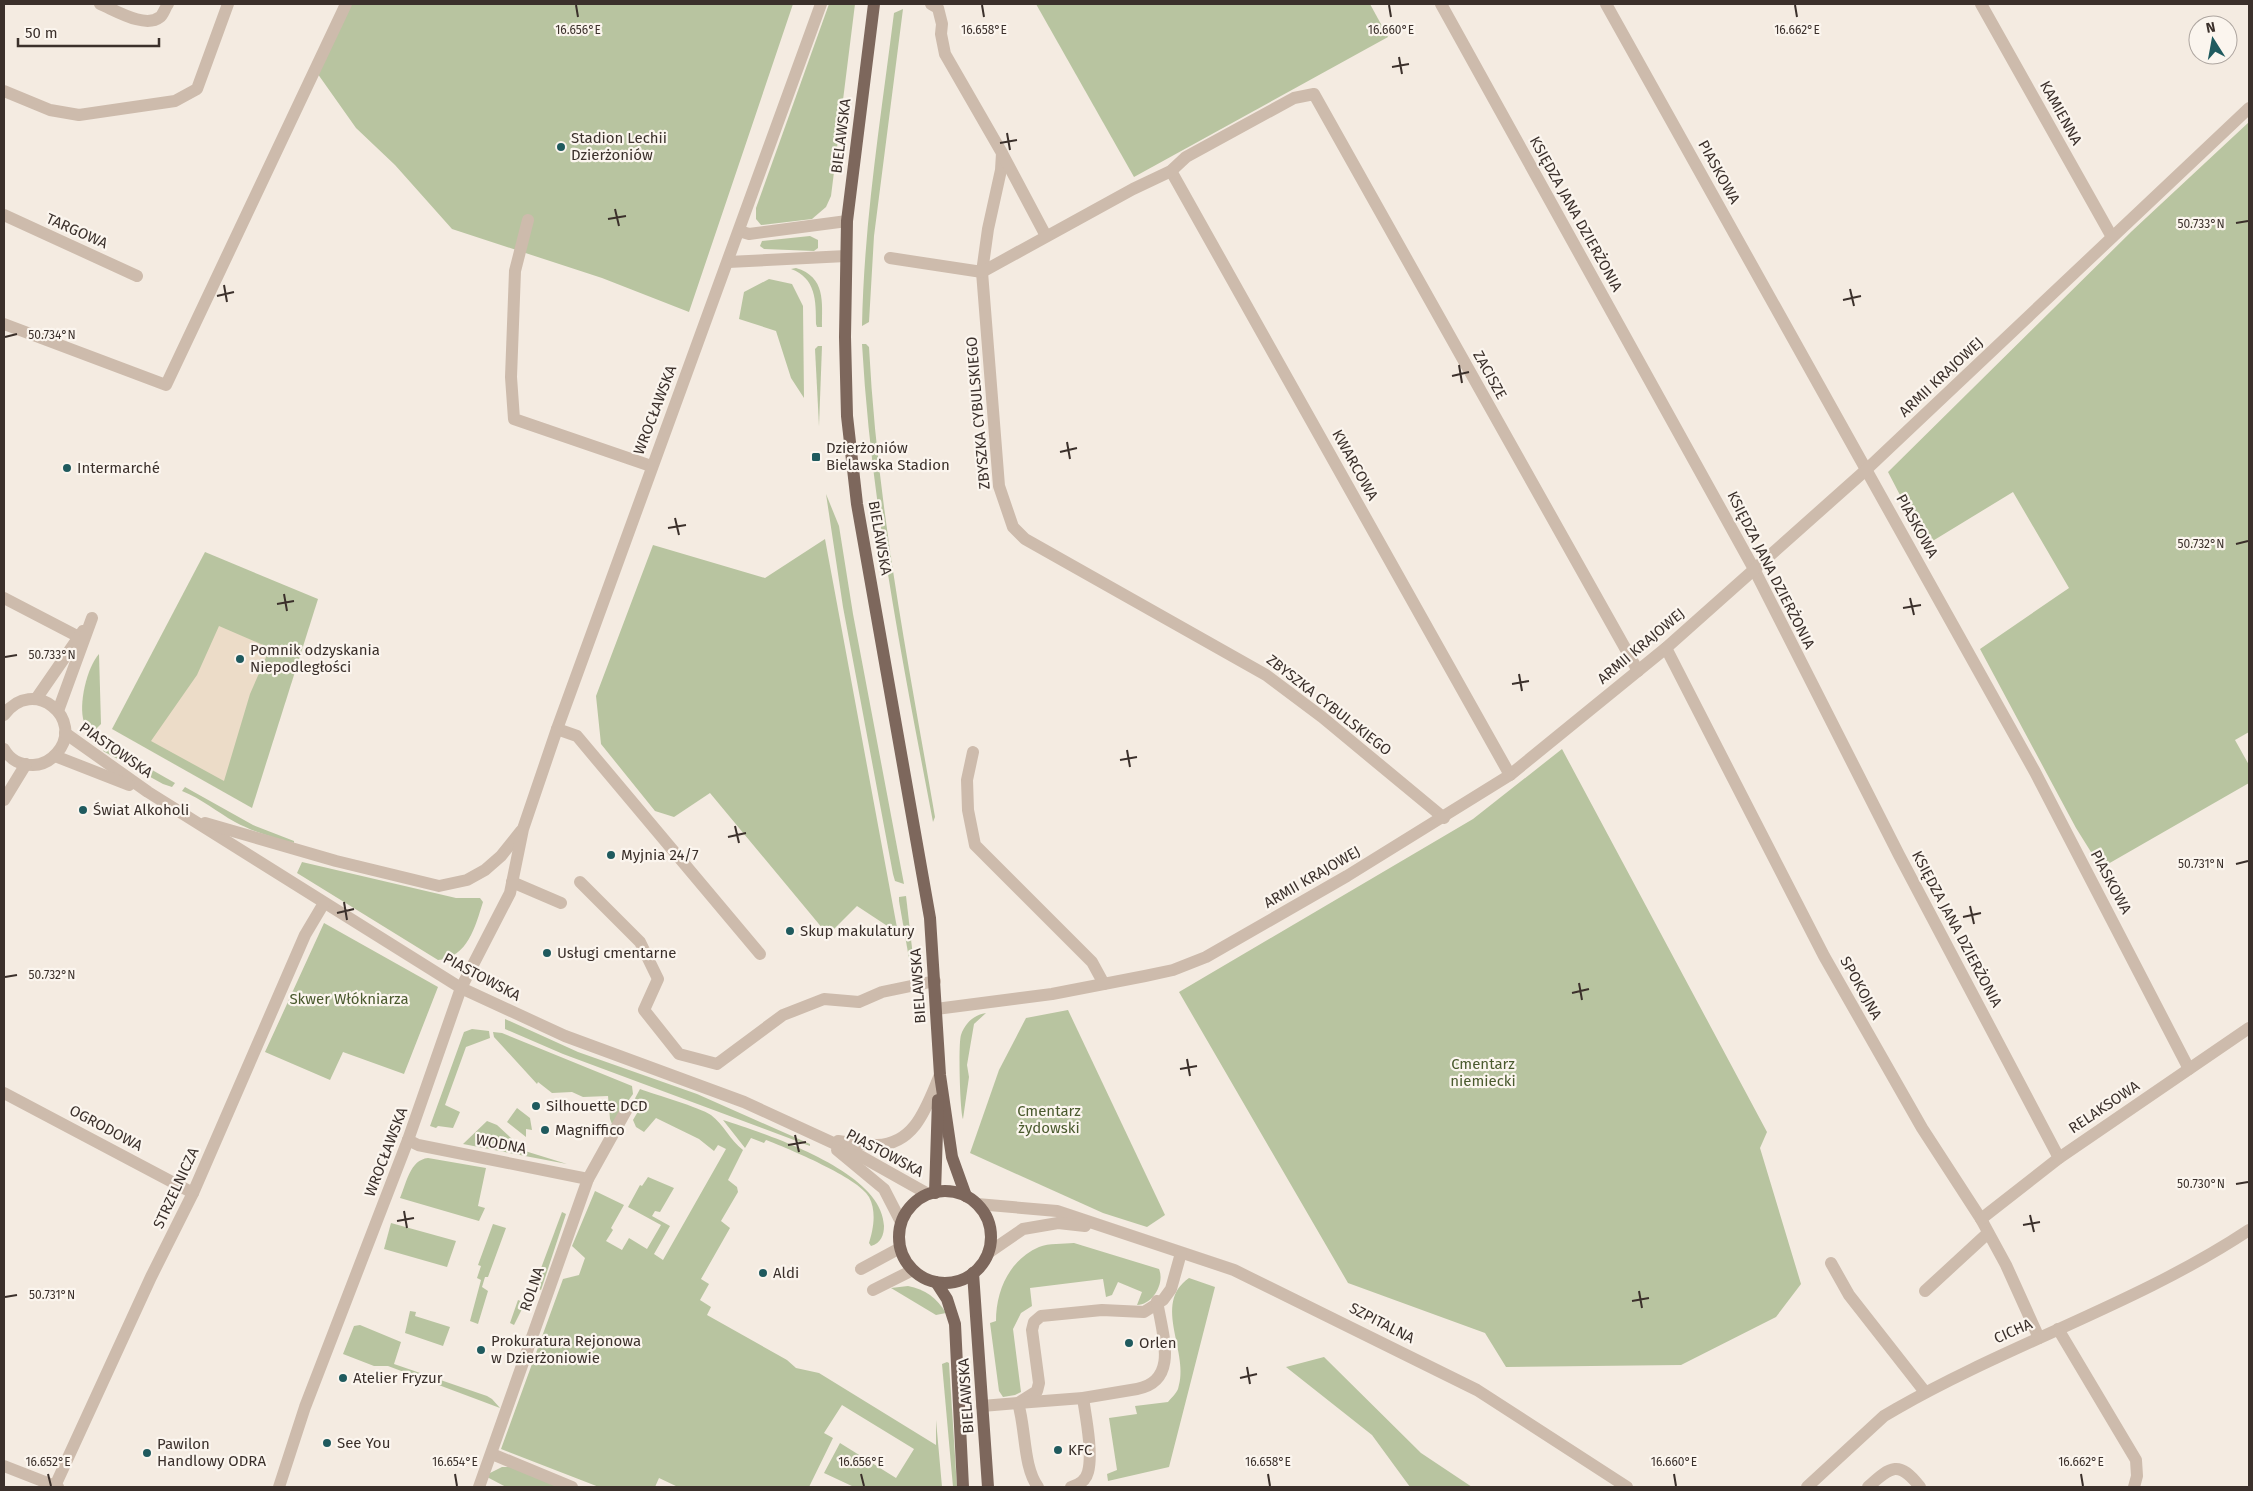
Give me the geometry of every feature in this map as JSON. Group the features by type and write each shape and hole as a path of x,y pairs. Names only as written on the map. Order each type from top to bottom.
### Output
{"main road":[{"name":"BIELAWSKA","path":"874,4 847,221 845,337 850,453 857,504 930,918 940,1075 952,1157 966,1196"},
{"name":"BIELAWSKA","path":"931,1194 940,1075"},
{"path":"954,1192 966,1196 977,1204 985,1214 990,1227 988,1253 982,1264 973,1274 962,1280 949,1283 936,1282 924,1278 913,1270 905,1260 900,1248 901,1222 912,1206 931,1194 954,1192"},
{"name":"BIELAWSKA","path":"973,1274 988,1487"},
{"name":"BIELAWSKA","path":"936,1282 947,1299 955,1324 963,1487"}],"street":[{"path":"100,4 136,19 151,22 161,17 168,4"},
{"path":"4,91 50,110 79,114 175,101 197,89 228,4"},
{"path":"4,324 166,385 346,4"},
{"name":"WROCŁAWSKA","path":"279,1487 305,1407 408,1140 461,988 510,893 523,829 557,729 651,466 728,262 821,4"},
{"path":"931,4 938,8 942,24 941,34 945,54 1002,153 1046,236"},
{"name":"KSIĘDZA JANA DZIERŻONIA","path":"1441,4 1754,569 1899,855 2058,1158"},
{"name":"PIASKOWA","path":"1606,4 1868,469 2035,772 2190,1069"},
{"name":"KAMIENNA","path":"1982,4 2112,238"},
{"name":"ZACISZE","path":"1171,171 1186,157 1294,98 1314,94 1638,670"},
{"name":"ARMII KRAJOWEJ","path":"936,1008 1052,994 1173,970 1206,957 1444,818 1510,775 1666,648 1868,469 2249,108"},
{"name":"ZBYSZKA CYBULSKIEGO","path":"1002,153 1002,170 988,229 982,272 999,486 1013,527 1025,539 1266,675 1322,717 1444,818"},
{"path":"890,258 982,272 1046,236 1171,171"},
{"name":"KWARCOWA","path":"1171,171 1510,775"},
{"name":"TARGOWA","path":"4,215 137,276"},
{"path":"528,220 515,271 511,377 514,419 651,466"},
{"path":"739,231 749,234 847,221"},
{"path":"728,262 846,256"},
{"path":"4,598 79,637"},
{"path":"36,699 92,618 58,711"},
{"name":"SPOKOJNA","path":"1666,648 1824,956 1922,1128 1980,1218 2006,1265 2040,1338"},
{"path":"4,697 18,702 36,699 51,705 58,711 64,721 65,733 60,750 55,756 36,765 18,762 4,752"},
{"path":"4,715 18,702"},
{"path":"557,729 577,736 760,954"},
{"name":"PIASTOWSKA","path":"65,733 148,792 461,988 565,1036 744,1102 856,1153 931,1194"},
{"path":"973,752 967,780 968,810 975,845 1092,962 1104,984"},
{"name":"PIASTOWSKA","path":"55,756 148,792"},
{"path":"4,800 26,764"},
{"name":"WROCŁAWSKA","path":"189,818 318,856 439,886 467,880 485,870 501,856 523,829"},
{"path":"512,882 561,903"},
{"path":"580,882 640,942 658,979 644,1010 679,1054 688,1057 716,1064 783,1015 824,999 859,1002 882,992 935,982"},
{"name":"STRZELNICZA","path":"56,1487 151,1277 193,1193 306,935 324,903"},
{"name":"RELAKSOWA","path":"1980,1218 2058,1158 2249,1028"},
{"path":"826,1140 878,1145 900,1139 920,1120 940,1075"},
{"name":"OGRODOWA","path":"4,1093 193,1193"},
{"name":"ROLNA","path":"479,1487 588,1179 628,1107"},
{"name":"WODNA","path":"408,1140 418,1145 588,1179"},
{"name":"PIASTOWSKA","path":"826,1140 884,1189 901,1222"},
{"name":"SZPITALNA","path":"977,1204 1057,1211 1243,1274 1477,1390 1627,1487"},
{"name":"SZPITALNA","path":"988,1253 1022,1229 1058,1223 1103,1228"},
{"name":"CICHA","path":"1807,1487 1884,1416 1925,1392 2125,1299 2208,1257 2249,1230"},
{"path":"1925,1291 1988,1233"},
{"path":"861,1269 900,1248"},
{"path":"1018,1403 1037,1391 1039,1383 1032,1330 1034,1322 1041,1316 1102,1310 1144,1312 1157,1301 1163,1300 1171,1289 1181,1253"},
{"path":"1831,1263 1849,1295 1925,1392"},
{"path":"873,1290 913,1270"},
{"path":"982,1406 1083,1398 1146,1388 1158,1381 1166,1367 1157,1301"},
{"path":"2058,1329 2136,1460 2137,1476 2134,1487"},
{"path":"1071,1487 1083,1481 1088,1473 1088,1432 1083,1398"},
{"path":"1018,1403 1023,1419 1030,1477 1038,1487"},
{"path":"492,1454 572,1487"},
{"path":"4,1466 28,1482 56,1487"},
{"path":"1868,1487 1887,1469 1899,1468 1909,1473 1920,1487"}],"green space":[{"name":"Stadion Lechii Dzierżoniów","path":"348,4 793,4 689,312 602,278 452,229 395,165 356,128 315,70"},
{"path":"829,4 855,4 831,196 826,207 812,219 761,225 756,219 756,208"},
{"path":"1036,4 1370,4 1388,37 1134,177"},
{"path":"903,9 874,236 869,322 862,326 866,247 894,13"},
{"path":"2249,122 2249,732 2235,740 2249,765 2249,783 2101,868 2076,828 1980,649 2069,588 2013,492 1926,545 1888,472 2132,231"},
{"path":"810,236 818,240 818,248 814,251 764,249 760,246 762,241"},
{"path":"796,268 806,272 817,284 822,300 822,327 817,327 816,324 815,299 810,284 799,273 791,269"},
{"path":"769,279 792,284 803,306 804,398 791,378 776,331 739,319 744,292"},
{"path":"862,344 866,344 869,347 873,406 886,524 904,641 935,817 933,822 900,644 881,524 866,404"},
{"path":"818,346 822,346 819,426 815,349"},
{"path":"826,494 839,526 853,614 904,884 895,881 893,874 843,607"},
{"path":"825,539 898,933 857,906 828,935 710,793 674,817 655,811 601,744 596,696 653,545 765,578"},
{"path":"205,552 318,599 252,808 112,729"},
{"path":"99,654 101,724 96,729 84,722 82,706 87,677"},
{"path":"108,745 175,783 172,787 163,784 103,751"},
{"name":"Cmentarz niemiecki","path":"1562,749 1767,1132 1760,1148 1801,1284 1776,1317 1681,1365 1506,1367 1485,1333 1348,1283 1179,992 1473,819"},
{"path":"185,787 253,825 294,841 294,843 249,829 235,822 182,791"},
{"path":"302,862 456,898 480,898 483,902 473,931 463,947 448,958 438,960 297,873"},
{"path":"906,896 914,965 911,970 899,901 899,897"},
{"name":"Skwer Włókniarza","path":"324,923 438,987 404,1074 343,1052 330,1080 265,1052"},
{"name":"Cmentarz żydowski","path":"1068,1010 1165,1215 1147,1227 1103,1213 970,1153 999,1070 1026,1018"},
{"path":"986,1013 974,1024 967,1065 969,1077 963,1119 960,1078 961,1035 971,1020"},
{"path":"505,1019 578,1052 697,1094 810,1144 810,1146 563,1054 505,1029"},
{"path":"472,1029 489,1031 490,1038 466,1047 445,1105 460,1112 453,1128 430,1126 464,1032"},
{"path":"493,1032 502,1033 632,1086 633,1094 612,1124 608,1096 583,1097 572,1092 552,1093 538,1082 537,1084 494,1037"},
{"path":"640,1089 711,1115 743,1150 728,1180 737,1187 738,1192 721,1221 730,1228 701,1279 709,1284 700,1300 711,1307 707,1315 787,1360 796,1368 819,1373 936,1445 936,1420 942,1487 854,1487 824,1473 840,1443 896,1478 914,1449 842,1405 824,1433 833,1438 809,1487 678,1487 659,1478 655,1487 599,1487 501,1449 563,1279 579,1275 585,1258 572,1246 595,1191 624,1205 606,1241 622,1250 629,1238 647,1249 661,1225 628,1207 640,1185 642,1186 648,1177 674,1188 660,1212 655,1211 652,1216 670,1226 654,1254 663,1260 726,1149 718,1145 714,1151 699,1139 656,1118 644,1132 636,1127 633,1120 640,1108 632,1104"},
{"path":"517,1108 530,1118 532,1130 526,1129 526,1137 507,1122"},
{"path":"723,1120 793,1145 844,1172 864,1188 879,1206 884,1226 880,1241 871,1246 869,1243 874,1215 869,1197 863,1189 822,1164 766,1140 764,1143 751,1138 745,1148"},
{"path":"487,1121 497,1125 525,1151 567,1164 463,1144"},
{"path":"428,1158 486,1168 478,1206 485,1208 479,1221 400,1198 413,1167"},
{"path":"562,1212 566,1214 541,1290 534,1287"},
{"path":"391,1223 456,1241 447,1267 384,1249"},
{"path":"493,1224 506,1228 488,1277 485,1277 482,1287 488,1291 478,1324 470,1321 481,1280 477,1278 481,1266 478,1265"},
{"path":"1074,1243 1159,1269 1159,1287 1153,1297 1143,1304 1137,1305 1142,1292 1118,1282 1112,1295 1106,1297 1103,1279 1030,1288 1032,1306 1021,1313 1013,1329 1021,1392 1003,1397 999,1391 990,1323 996,1321 998,1299 1006,1278 1020,1260 1039,1247 1052,1244"},
{"path":"1189,1278 1215,1287 1169,1467 1108,1481 1107,1474 1117,1470 1109,1418 1137,1414 1135,1406 1168,1402 1178,1389 1181,1375 1172,1315 1173,1301 1178,1289"},
{"path":"908,1286 920,1289 930,1295 946,1313 936,1315 891,1288"},
{"path":"518,1300 528,1304 524,1305 514,1325 510,1323"},
{"path":"410,1311 416,1312 415,1316 450,1327 443,1346 405,1333"},
{"path":"360,1325 401,1342 394,1364 487,1396 500,1408 388,1366 374,1366 343,1354 354,1326"},
{"path":"1324,1357 1421,1453 1472,1487 1410,1487 1372,1435 1286,1367"},
{"path":"949,1363 957,1487 953,1487 942,1364"},
{"path":"502,1467 511,1467 561,1487 506,1487 487,1477 490,1473"}],"shaded area":[{"path":"219,626 270,648 250,694 224,781 151,741 197,675"}],"place":[{"name":"Stadion Lechii Dzierżoniów","path":"561,147"},
{"name":"Dzierżoniów Bielawska Stadion","path":"816,457"},
{"name":"Intermarché","path":"67,468"},
{"name":"Pomnik odzyskania Niepodległości","path":"240,659"},
{"name":"Świat Alkoholi","path":"83,810"},
{"name":"Myjnia 24/7","path":"611,855"},
{"name":"Skup makulatury","path":"790,931"},
{"name":"Usługi cmentarne","path":"547,953"},
{"name":"Silhouette DCD","path":"536,1106"},
{"name":"Magniffico","path":"545,1130"},
{"name":"Aldi","path":"763,1273"},
{"name":"Orlen","path":"1129,1343"},
{"name":"Prokuratura Rejonowa w Dzierżoniowie","path":"481,1350"},
{"name":"Atelier Fryzur","path":"343,1378"},
{"name":"See You","path":"327,1443"},
{"name":"KFC","path":"1058,1450"},
{"name":"Pawilon Handlowy ODRA","path":"147,1453"}]}
